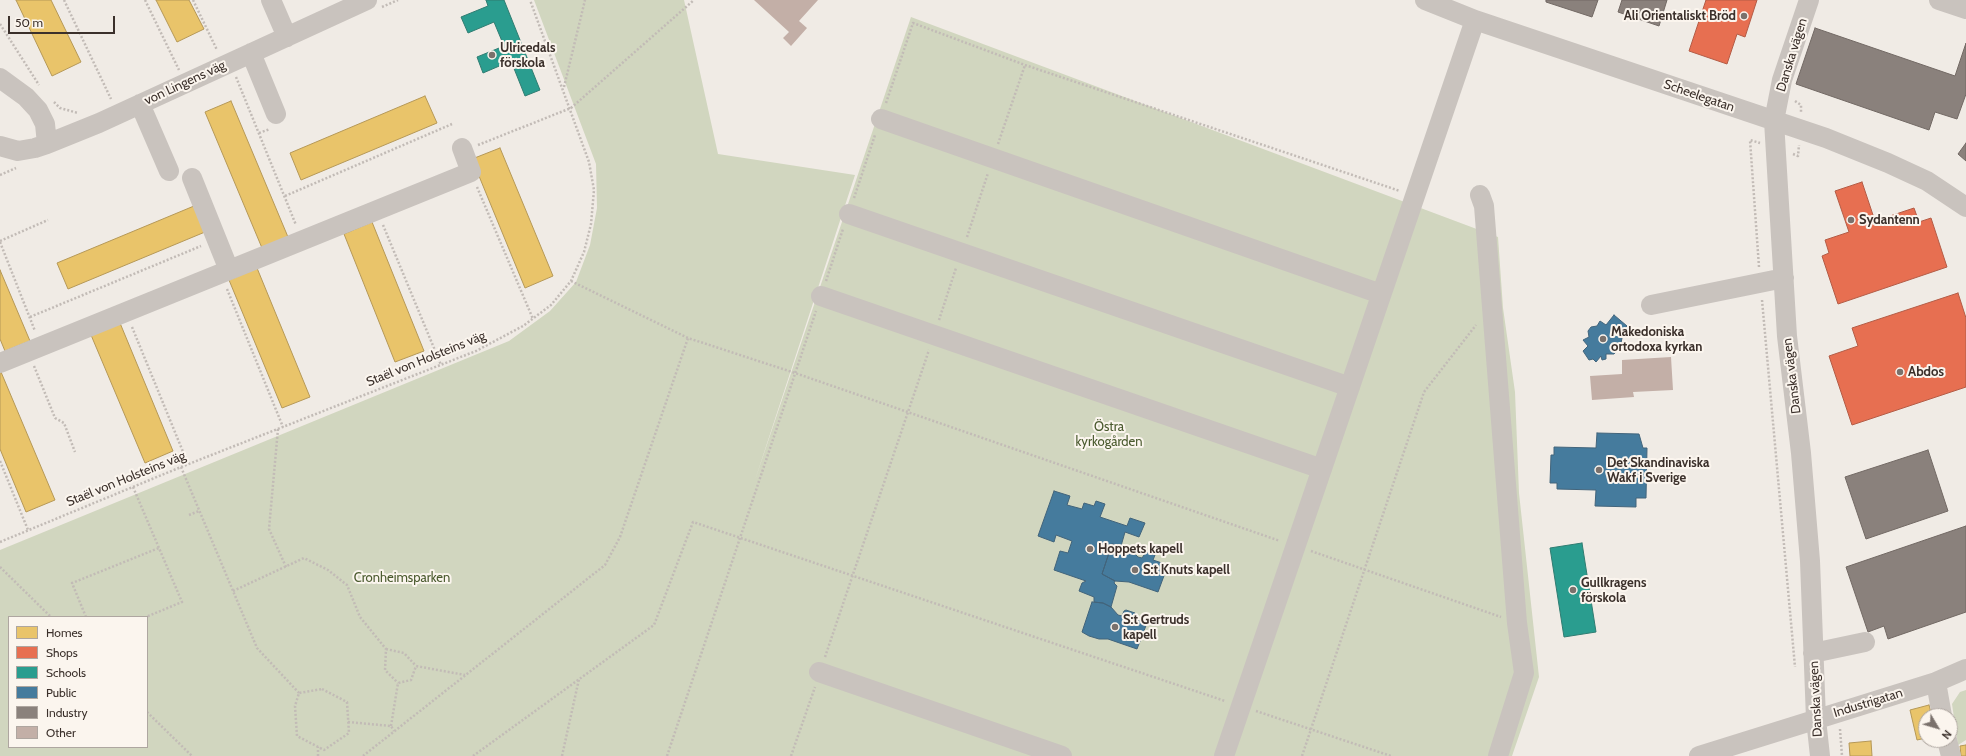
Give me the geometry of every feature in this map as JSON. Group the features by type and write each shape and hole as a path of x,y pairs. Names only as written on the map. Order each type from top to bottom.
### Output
{"street":[{"path":"271,0 287,37"},
{"name":"von Lingens väg","path":"0,146 18,151 47,144 140,104 287,37 330,8 367,0"},
{"name":"Scheelegatan","path":"1425,0 1475,20 1826,138 1888,163 1927,181 1966,207"},
{"name":"Danska vägen","path":"1809,0 1782,80 1774,121 1787,336 1801,452 1808,546 1816,719 1820,756"},
{"path":"1939,0 1966,9"},
{"path":"1224,756 1475,20"},
{"path":"251,53 276,114"},
{"path":"0,78 26,97 38,110 45,124 47,144"},
{"path":"140,104 169,171"},
{"path":"881,119 1382,294"},
{"path":"0,362 471,172 462,148"},
{"path":"192,178 216,239 225,272"},
{"path":"1480,194 1484,206 1517,623 1524,673 1498,756"},
{"path":"849,214 1350,387"},
{"path":"1651,305 1784,278"},
{"path":"821,296 1322,468"},
{"path":"1813,654 1865,642"},
{"name":"Industrigatan","path":"1699,756 1936,682 1966,669"},
{"path":"820,672 1062,756"},
{"path":"1936,682 1941,708"}],"path":[{"path":"64,0 111,99"},
{"path":"145,0 179,70"},
{"path":"194,0 218,53"},
{"name":"Staël von Holsteins väg","path":"0,542 188,464 476,352 523,326 551,305 571,281 584,252 591,224 594,190 589,162 571,108 530,0"},
{"path":"564,89 585,0"},
{"path":"462,148 477,145 571,108 694,0"},
{"path":"667,756 913,23 1032,68 1415,196"},
{"path":"0,24 39,86"},
{"path":"172,73 186,67"},
{"path":"235,73 302,240"},
{"path":"50,97 60,108 78,113 84,110"},
{"path":"104,102 116,97"},
{"path":"284,196 452,124"},
{"path":"471,172 533,319"},
{"path":"377,210 441,365"},
{"path":"48,220 0,241 30,317 35,348 55,418 64,423 75,452"},
{"path":"30,317 216,239"},
{"path":"225,272 283,427"},
{"path":"571,281 688,338 795,372 1517,623"},
{"path":"1302,756 1424,392 1492,304"},
{"path":"126,312 188,464"},
{"path":"363,756 605,565 620,537 688,338"},
{"path":"278,429 269,529 286,567"},
{"path":"0,461 28,530"},
{"path":"181,467 257,648 299,693"},
{"path":"133,486 182,602 148,616"},
{"path":"189,515 199,511"},
{"path":"473,756 654,625 693,522 1391,756"},
{"path":"86,616 72,583 159,548"},
{"path":"233,591 304,558 328,570 347,585 360,617 386,649 404,653 416,666 466,676"},
{"path":"0,567 50,616"},
{"path":"386,649 385,670 398,683"},
{"path":"398,683 411,680 416,666"},
{"path":"562,756 579,678"},
{"path":"394,731 391,726 398,683"},
{"path":"322,689 347,702 349,733 324,750 297,736 295,706 299,693 322,689"},
{"path":"1838,712 1842,756"},
{"path":"148,713 192,756"},
{"path":"348,722 391,726"},
{"path":"318,747 318,756"}],"green space":[{"name":"Östra kyrkogården","path":"534,0 684,0 718,154 855,175 755,480 911,17 1498,237 1503,308 1515,392 1519,493 1539,677 1512,756 0,756 0,550 509,341 550,311 576,282 590,245 597,208 596,164"},
{"path":"1966,690 1966,740 1958,745 1958,708 1953,708 1952,704 1960,692"}],"building: Homes":[{"path":"16,0 51,0 81,62 52,76"},
{"path":"156,0 189,0 204,29 177,42"},
{"path":"425,96 437,123 301,180 290,153"},
{"path":"231,101 288,237 262,248 205,112"},
{"path":"500,148 553,276 525,288 472,159"},
{"path":"194,206 205,232 68,289 57,263"},
{"path":"372,222 424,351 395,362 344,234"},
{"path":"257,268 310,397 282,408 229,280"},
{"path":"0,270 30,341 5,351 0,339"},
{"path":"120,323 173,451 145,463 91,335"},
{"path":"1,372 55,500 26,512 0,449"},
{"path":"1929,705 1930,708 1918,708 1918,740 1917,740 1910,710"},
{"path":"1871,741 1872,756 1850,756 1849,743"},
{"path":"1966,745 1966,756 1961,756 1960,746"}],"building: Shops":[{"path":"1706,0 1757,0 1745,37 1737,34 1727,64 1689,51"},
{"path":"1862,182 1875,221 1914,208 1919,222 1931,218 1947,267 1838,304 1822,256 1829,253 1825,240 1849,232 1835,191"},
{"name":"Abdos","path":"1958,293 1966,318 1966,387 1852,425 1829,356 1858,346 1852,328"}],"building: Schools":[{"path":"486,0 504,0 540,90 525,96 511,61 483,73 477,57 504,46 494,22 468,33 461,17 488,6"},
{"name":"Gullkragens förskola","path":"1582,543 1596,632 1564,637 1550,548"}],"building: Public":[{"name":"Makedoniska ortodoxa kyrkan","path":"1614,315 1627,326 1619,335 1622,338 1621,343 1617,344 1618,349 1614,354 1606,354 1606,359 1602,360 1601,356 1596,362 1593,359 1589,360 1583,351 1588,346 1583,340 1589,337 1588,331 1591,327 1597,326 1600,321 1606,325"},
{"name":"Det Skandinaviska Wakf i Sverige","path":"1597,433 1639,434 1643,448 1647,448 1646,498 1636,498 1636,507 1595,506 1596,490 1557,489 1557,483 1550,483 1551,455 1554,455 1554,447 1596,448"},
{"name":"Hoppets kapell","path":"1054,491 1070,496 1067,505 1082,509 1084,503 1094,506 1096,501 1105,504 1100,517 1127,526 1130,518 1145,523 1139,537 1125,532 1121,546 1112,544 1102,574 1115,581 1114,583 1117,586 1111,607 1103,603 1094,602 1094,597 1079,591 1082,583 1086,581 1054,570 1060,551 1068,553 1072,541 1056,535 1054,542 1038,536"},
{"name":"S:t Knuts kapell","path":"1112,544 1130,549 1138,557 1142,558 1146,552 1155,555 1153,560 1168,565 1158,592 1129,582 1115,581 1102,574"},
{"name":"S:t Gertruds kapell","path":"1092,602 1103,603 1111,607 1118,615 1122,616 1126,610 1135,613 1133,618 1147,623 1137,649 1108,639 1099,639 1089,636 1082,632"}],"building: Industry":[{"path":"1546,0 1598,0 1592,17 1546,2"},
{"path":"1622,0 1667,0 1659,26 1618,12"},
{"path":"1815,28 1955,76 1966,43 1966,94 1957,119 1935,112 1929,130 1796,84"},
{"path":"1966,143 1966,161 1958,154"},
{"path":"1928,450 1948,511 1866,539 1845,477"},
{"path":"1966,526 1966,612 1888,639 1884,626 1868,632 1846,567"}],"building: Other":[{"path":"754,0 818,0 799,21 807,28 791,46 783,38 789,32"},
{"path":"1671,357 1673,390 1633,392 1634,397 1592,400 1590,376 1622,374 1622,360"}],"place":[{"name":"Ali Orientaliskt Bröd","path":"1744,16"},
{"name":"Ulricedals förskola","path":"492,55"},
{"name":"Sydantenn","path":"1851,220"},
{"name":"Makedoniska ortodoxa kyrkan","path":"1603,339"},
{"name":"Abdos","path":"1900,372"},
{"name":"Det Skandinaviska Wakf i Sverige","path":"1599,470"},
{"name":"Hoppets kapell","path":"1090,549"},
{"name":"S:t Knuts kapell","path":"1135,570"},
{"name":"Gullkragens förskola","path":"1573,590"},
{"name":"S:t Gertruds kapell","path":"1115,627"}],"park label":[{"name":"Cronheimsparken","path":"402,578"}]}
